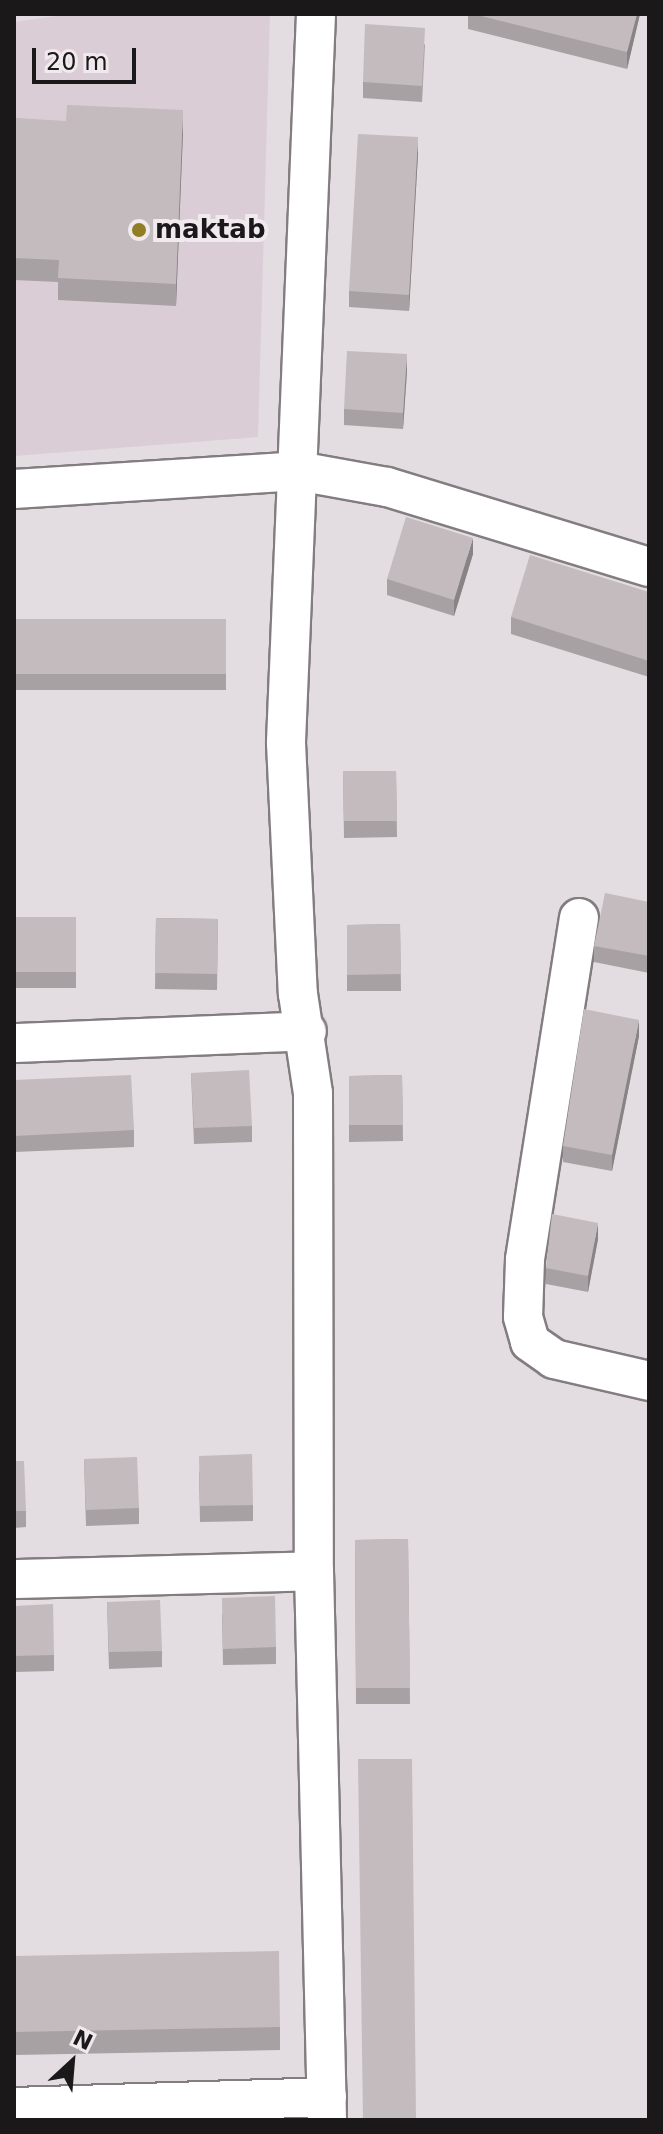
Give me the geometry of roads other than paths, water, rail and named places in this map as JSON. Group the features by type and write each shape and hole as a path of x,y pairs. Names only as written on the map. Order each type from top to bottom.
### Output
{"lane":[{"path":"14,2107 327,2109 314,1571 313,1093 307,1031 298,994 286,743 316,14"},
{"path":"14,489 298,471 387,487 649,567"},
{"path":"579,918 525,1260 523,1317 530,1342 554,1359 649,1381"},
{"path":"14,1043 307,1031"},
{"path":"14,1579 314,1571"}],"place":[{"name":"maktab","path":"139,230"}]}
